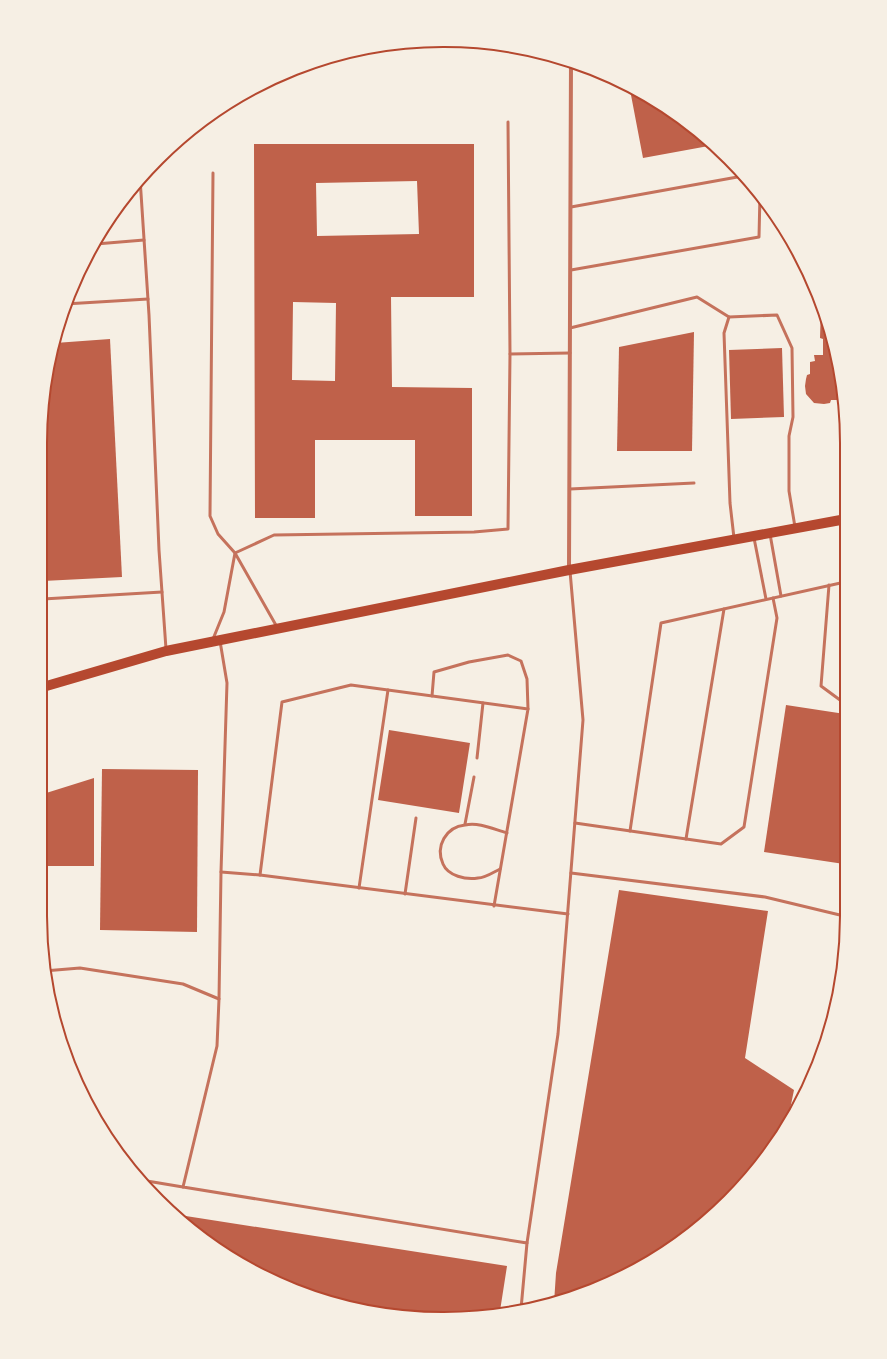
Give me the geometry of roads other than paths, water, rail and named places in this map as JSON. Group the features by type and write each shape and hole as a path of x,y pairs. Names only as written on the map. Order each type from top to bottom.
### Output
{"main road":[{"path":"47,686 166,651 569,570 840,520"}],"street":[{"path":"569,570 571,68"}],"lane":[{"path":"235,553 274,535 474,532 508,529 510,354 508,122"},
{"path":"213,173 210,516 218,534 235,553 278,628"},
{"path":"571,207 737,177"},
{"path":"141,187 148,299 166,651"},
{"path":"571,270 759,237 760,204"},
{"path":"101,244 144,240"},
{"path":"570,328 697,297 729,317 777,315 792,348 793,417 789,436 789,491 795,528"},
{"path":"73,304 148,299"},
{"path":"729,317 724,333 730,503 734,539"},
{"path":"510,354 570,353"},
{"path":"570,489 694,483"},
{"path":"770,533 781,596"},
{"path":"753,536 766,599"},
{"path":"183,1187 216,1046 219,999 220,872 227,683 216,641 224,612 235,553"},
{"path":"521,1304 527,1242 558,1034 583,720 569,570"},
{"path":"630,831 661,623 840,583"},
{"path":"829,585 820,686 840,700"},
{"path":"47,599 162,592"},
{"path":"575,823 721,844 744,827 776,618 773,598"},
{"path":"686,839 724,609"},
{"path":"432,696 434,672 469,662 508,655 521,661 527,679 528,709 494,906"},
{"path":"260,875 282,702 351,685 528,709"},
{"path":"359,888 388,690"},
{"path":"477,758 483,703"},
{"path":"465,824 474,777"},
{"path":"406,894 416,818"},
{"path":"500,869 480,878 466,879 449,872 443,864 440,849 446,835 451,829 465,824 480,825 507,833"},
{"path":"220,872 260,875 494,906 568,914"},
{"path":"571,873 765,897 840,915"},
{"path":"51,970 80,968 183,984 219,999"},
{"path":"149,1181 527,1242"}]}
